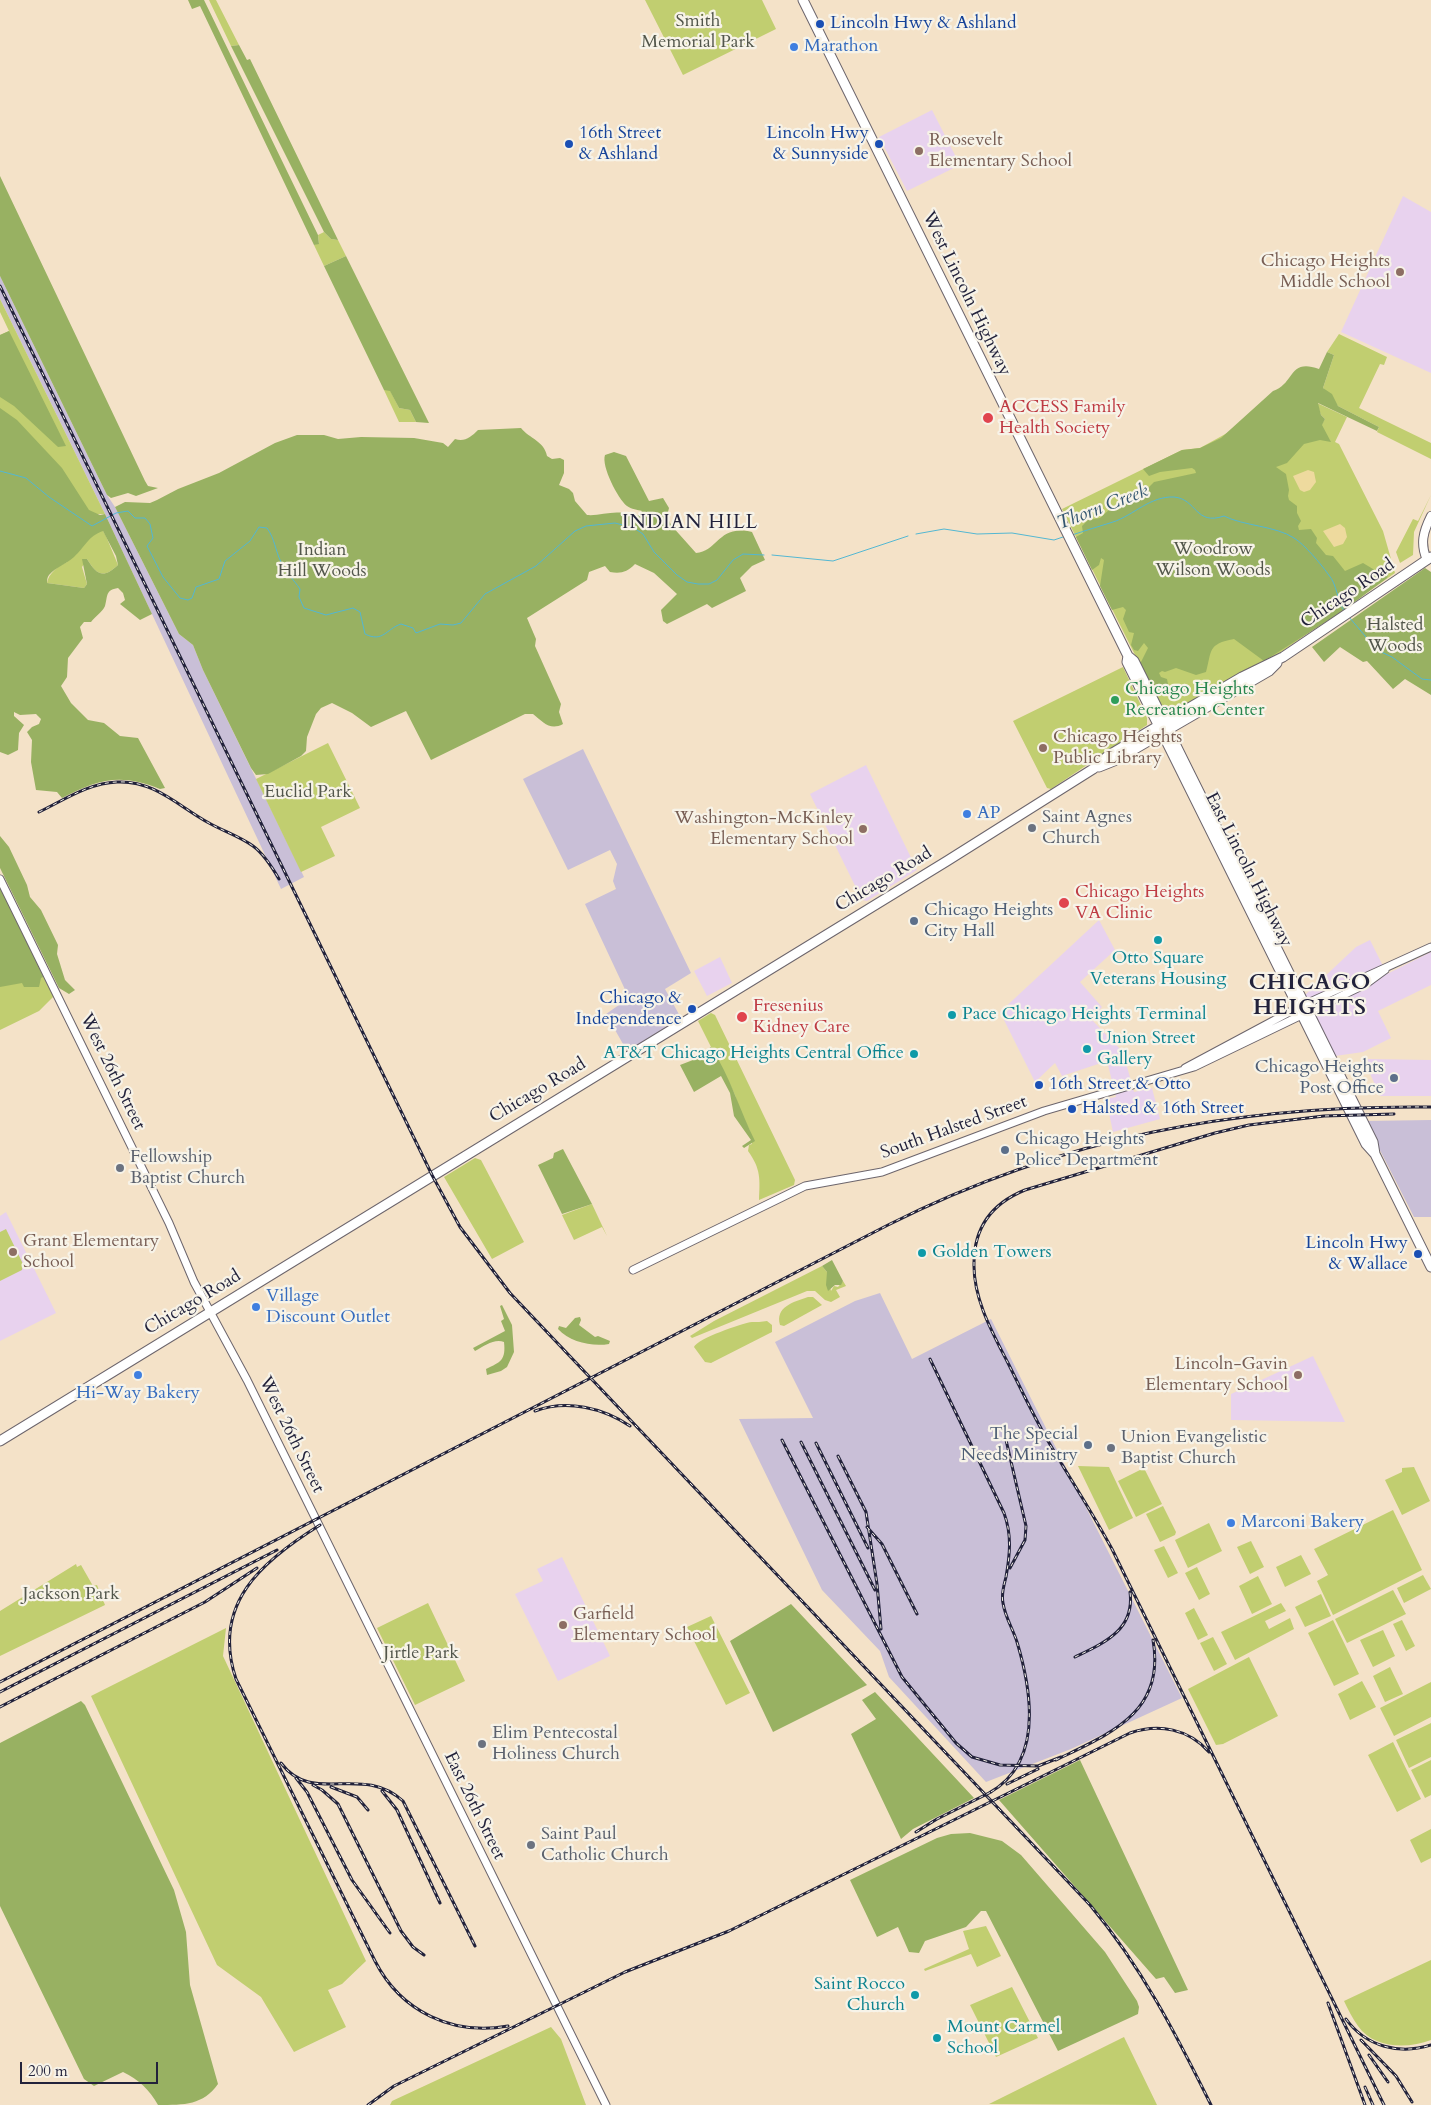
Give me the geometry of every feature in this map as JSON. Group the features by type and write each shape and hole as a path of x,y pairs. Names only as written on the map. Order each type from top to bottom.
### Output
{"main road":[{"name":"West Lincoln Highway","path":"804,0 1063,529 1128,656 1134,661 1163,727"},
{"path":"1429,559 1423,544 1424,531 1431,516"},
{"name":"Chicago Road","path":"0,1441 1093,769 1114,761 1163,727 1269,671 1283,657 1429,559"},
{"name":"East Lincoln Highway","path":"1163,727 1305,1009 1366,1144 1375,1154 1431,1267"}],"street":[{"name":"West 26th Street","path":"0,879 169,1223 194,1282 247,1380 317,1520"},
{"name":"South Halsted Street","path":"633,1270 805,1186 882,1172 1044,1111 1194,1067 1364,976 1385,970 1431,947"},
{"name":"East 26th Street","path":"317,1520 606,2105"}],"shaded area":[{"name":"Roosevelt Elementary School","path":"932,110 960,165 907,191 879,137"},
{"name":"Chicago Heights Middle School","path":"1403,196 1431,212 1431,373 1341,332"},
{"path":"0,276 107,495 115,507 179,634 193,645 203,670 304,877 281,889 105,514 0,299"},
{"path":"583,749 691,973 665,989 681,1018 627,1051 606,1014 629,998 585,904 616,889 613,881 617,864 610,850 568,870 523,779"},
{"name":"Washington-McKinley Elementary School","path":"866,765 917,870 867,901 862,900 810,794"},
{"path":"1099,920 1115,950 1080,982 1102,1007 1091,1019 1123,1052 1134,1092 1152,1088 1160,1119 1113,1132 1106,1099 1116,1097 1107,1061 1062,1076 1055,1063 1035,1082 1000,1012"},
{"path":"1370,940 1387,974 1431,952 1431,985 1378,1011 1391,1038 1363,1052 1335,1056 1305,995 1356,947"},
{"path":"720,957 732,983 707,996 694,971"},
{"path":"1368,1059 1431,1060 1431,1096 1380,1096 1368,1069"},
{"path":"1431,1120 1431,1217 1414,1217 1365,1121"},
{"name":"Grant Elementary School","path":"6,1212 56,1313 0,1341 0,1216"},
{"path":"880,1293 912,1359 991,1319 1182,1698 1071,1749 986,1782 889,1677 880,1651 822,1590 739,1419 813,1418 775,1342 855,1301"},
{"name":"Lincoln-Gavin Elementary School","path":"1313,1356 1345,1422 1231,1420 1231,1394"},
{"name":"Garfield Elementary School","path":"562,1557 610,1656 558,1681 515,1594 543,1581 537,1569"}],"green space":[{"path":"188,0 204,0 318,235 319,244 314,245 200,6 192,9"},
{"path":"209,0 216,0 239,45 231,46"},
{"name":"Smith Memorial Park","path":"645,0 762,0 776,29 683,75"},
{"path":"239,45 247,60 250,59 338,240 331,239 324,232 231,46"},
{"path":"0,176 145,481 148,486 158,488 136,496 128,493 111,498 107,495 0,276"},
{"path":"324,232 331,239 338,240 346,256 324,266 314,245 319,243 318,235"},
{"path":"346,256 429,423 416,422 410,410 399,408 390,391 384,390 324,266"},
{"path":"0,299 105,514 93,514 106,536 118,565 108,572 101,573 94,569 87,559 82,567 87,584 84,588 47,583 49,576 54,570 67,562 0,540 0,335 9,331 0,312"},
{"path":"9,331 66,446 58,447 14,406 0,397 0,335"},
{"path":"1339,334 1387,357 1384,365 1380,364 1359,408 1431,443 1431,459 1377,432 1379,427 1338,406 1323,388 1334,355 1327,352"},
{"name":"Woodrow Wilson Woods","path":"1327,352 1334,355 1323,388 1332,394 1338,406 1379,427 1377,431 1318,403 1321,415 1325,419 1322,425 1331,442 1320,440 1304,444 1287,463 1276,467 1286,474 1289,500 1297,506 1297,513 1301,521 1298,526 1299,530 1311,529 1317,538 1316,543 1326,555 1333,556 1345,571 1363,563 1378,572 1381,569 1389,571 1387,578 1340,613 1264,661 1234,639 1225,641 1219,643 1212,650 1206,672 1196,675 1176,668 1165,672 1162,671 1159,673 1161,677 1167,679 1168,684 1161,691 1153,693 1139,666 1148,648 1144,643 1138,651 1134,650 1131,645 1134,633 1129,632 1123,619 1126,610 1123,607 1112,610 1100,586 1104,560 1101,558 1099,565 1092,570 1076,537 1083,533 1082,526 1088,520 1100,518 1110,509 1143,493 1154,482 1196,473 1192,468 1160,472 1149,476 1143,469 1182,450 1200,448 1221,438 1273,391 1280,388 1297,369 1309,366 1319,369"},
{"path":"384,390 390,390 399,408 410,410 416,422 399,422"},
{"name":"Woodrow Wilson Woods","path":"1317,403 1347,417 1335,442 1339,444 1383,531 1395,573 1278,654 1173,711 1163,711 1062,509 1182,450 1200,448 1229,432 1322,424 1325,419 1321,415"},
{"path":"0,408 17,420 62,468 89,510 100,515 105,514 152,614 140,620 120,604 125,600 123,593 118,588 111,590 103,610 91,622 84,622 80,627 83,638 68,658 67,677 61,686 71,703 88,720 104,723 120,736 138,738 165,788 160,789 133,781 110,780 87,786 62,798 57,792 36,790 31,762 32,740 27,732 39,724 41,719 36,714 20,715 14,712 14,716 24,725 19,733 18,750 8,755 0,752","holes":["103,531 116,556 118,565 104,573 97,572 87,559 82,559 87,584 84,588 47,583 48,577 52,572 74,557 87,542"]},
{"name":"Indian Hill Woods","path":"521,428 540,443 547,456 552,459 560,458 564,460 564,473 559,485 573,493 575,501 587,515 618,513 639,515 642,511 627,506 619,497 611,482 604,460 605,455 614,452 626,456 649,501 663,498 669,508 667,516 671,525 696,553 710,548 725,535 732,532 752,532 765,560 752,566 740,578 746,591 712,608 707,604 667,624 663,621 661,610 677,594 654,573 635,564 626,571 617,573 610,572 605,566 589,572 587,580 527,618 536,639 535,646 561,704 559,712 563,724 554,727 550,726 543,723 533,714 525,714 431,760 406,711 371,727 352,713 332,703 321,708 316,714 307,737 306,751 301,756 268,774 256,775 203,670 193,645 179,634 115,507 125,502 150,503 178,489 219,473 275,443 297,435 324,435 338,439 361,437 414,438 443,443 448,447 455,439 462,440 468,438 478,430"},
{"path":"1431,495 1414,532 1413,555 1400,563 1396,552 1413,519 1418,521"},
{"name":"Halsted Woods","path":"1425,568 1431,572 1431,695 1405,679 1393,689 1367,661 1363,662 1340,647 1324,662 1312,647"},
{"path":"1123,667 1147,718 1147,725 1051,789 1047,788 1013,721"},
{"name":"Euclid Park","path":"328,743 360,808 321,827 335,856 301,872 256,779"},
{"path":"0,836 9,847 27,885 30,897 41,910 58,945 57,954 65,980 75,990 69,994 59,988 0,868"},
{"path":"0,884 54,996 39,1011 0,1030"},
{"path":"0,884 45,976 41,978 39,987 24,987 22,983 0,987"},
{"path":"711,1013 715,1015 795,1180 794,1185 759,1200 759,1174 748,1151 749,1145 752,1144 750,1131 740,1112 735,1095 698,1021"},
{"path":"711,1047 724,1070 755,1141 744,1148 742,1146 751,1140 734,1116 730,1093 721,1076 694,1092 680,1065 706,1055 706,1050"},
{"path":"563,1149 592,1204 562,1214 538,1165 553,1158 554,1153"},
{"path":"475,1158 481,1160 524,1242 492,1259 444,1177"},
{"path":"592,1204 607,1236 602,1227 574,1240 562,1215"},
{"path":"6,1229 23,1264 22,1270 0,1281 0,1232"},
{"path":"832,1260 843,1281 841,1285 835,1285 828,1291 826,1285 827,1272 822,1266"},
{"path":"822,1266 827,1272 831,1291 834,1286 838,1287 843,1281 846,1286 836,1290 840,1297 831,1302 825,1300 815,1291 807,1291 692,1338 690,1336 714,1321"},
{"path":"808,1297 813,1297 822,1305 784,1326 780,1325 780,1314 786,1306"},
{"path":"502,1305 512,1325 514,1352 507,1367 487,1375 486,1369 499,1362 503,1357 504,1342 493,1342 475,1351 473,1348 505,1331 501,1321 504,1319 500,1306"},
{"path":"580,1317 579,1325 595,1337 598,1336 610,1341 609,1344 596,1345 575,1340 558,1329 559,1326 566,1328 575,1318"},
{"path":"767,1321 772,1325 772,1332 711,1363 705,1362 694,1347 703,1340 730,1328 752,1322"},
{"path":"1078,1466 1109,1467 1133,1518 1109,1530"},
{"path":"1414,1467 1430,1501 1402,1515 1385,1480 1402,1472 1402,1468"},
{"path":"1144,1468 1162,1504 1136,1517 1118,1481"},
{"path":"1163,1506 1176,1532 1175,1535 1160,1542 1146,1514"},
{"path":"1393,1510 1422,1570 1333,1615 1317,1581 1328,1575 1314,1549"},
{"path":"1209,1523 1222,1551 1188,1568 1175,1540"},
{"path":"1251,1541 1264,1567 1250,1574 1237,1547"},
{"path":"1164,1546 1178,1573 1168,1578 1154,1550"},
{"path":"1301,1555 1311,1574 1285,1587 1276,1567"},
{"name":"Jackson Park","path":"76,1564 77,1567 81,1565 93,1586 97,1585 105,1605 0,1656 0,1611"},
{"path":"1197,1567 1210,1594 1199,1600 1185,1573"},
{"path":"1423,1575 1431,1589 1404,1603 1397,1588"},
{"path":"1258,1576 1272,1604 1252,1614 1239,1586"},
{"path":"1393,1590 1406,1614 1347,1643 1335,1619"},
{"path":"1321,1594 1331,1616 1305,1627 1295,1607"},
{"name":"Jirtle Park","path":"428,1603 465,1681 415,1705 377,1628"},
{"path":"1281,1603 1286,1611 1265,1621 1269,1629 1290,1618 1294,1629 1235,1660 1221,1632"},
{"path":"791,1604 867,1685 773,1732 730,1641"},
{"path":"1194,1608 1208,1635 1198,1640 1185,1613"},
{"path":"711,1616 750,1693 726,1705 687,1627"},
{"path":"1333,1620 1359,1674 1334,1686 1308,1633"},
{"path":"1402,1620 1415,1646 1406,1651 1393,1624"},
{"path":"226,1628 223,1656 366,1961 342,1984 328,1990 346,2027 294,2052 261,1997 217,1965 91,1696"},
{"path":"1383,1630 1395,1656 1373,1667 1360,1640"},
{"path":"1213,1637 1227,1664 1214,1671 1200,1643"},
{"path":"1249,1657 1278,1716 1223,1744 1216,1745 1188,1689"},
{"path":"1390,1667 1403,1694 1385,1702 1373,1676"},
{"path":"1362,1681 1376,1707 1350,1720 1338,1694"},
{"path":"1431,1682 1431,1717 1394,1736 1380,1708"},
{"path":"875,1692 974,1798 913,1829 901,1839 851,1734 876,1719 862,1700"},
{"path":"81,1701 85,1705 174,1890 186,1932 190,1985 218,2084 200,2100 177,2105 158,2105 143,2086 123,2072 94,2086 84,2079 0,1906 0,1743"},
{"path":"1431,1723 1431,1757 1409,1768 1396,1740"},
{"path":"1393,1742 1421,1799 1397,1812 1368,1755"},
{"path":"1080,1760 1188,1990 1175,1993 1164,1977 1156,1979 999,1800"},
{"path":"1431,1760 1431,1795 1425,1798 1411,1770"},
{"path":"1431,1829 1431,1858 1421,1863 1410,1840"},
{"path":"970,1833 1002,1841 1021,1855 1105,1952 1137,2001 1139,2007 1138,2014 1058,2051 986,1911 981,1911 966,1927 925,1941 919,1953 909,1952 898,1927 877,1937 850,1880 937,1838 951,1834"},
{"path":"986,1926 1001,1956 977,1967 971,1954 925,1971 924,1969 969,1949 963,1931"},
{"path":"1431,1960 1431,2040 1402,2046 1382,2043 1365,2034 1354,2020 1344,2001"},
{"path":"1012,1987 1038,2038 996,2057 970,2005"},
{"path":"551,2027 561,2039 586,2105 390,2105 392,2101"},
{"path":"1124,2037 1157,2105 989,2104"}],"sand":[{"path":"1308,470 1314,472 1316,482 1310,490 1304,492 1300,490 1293,476"},
{"path":"1340,524 1345,528 1347,537 1343,544 1334,547 1323,531"}],"waterway":[{"name":"Thorn Creek","path":"0,471 26,478 49,497 92,526 116,513 128,511 135,518 145,518 150,524 153,538 147,546 163,577 180,598 188,600 192,598 196,587 219,579 225,561 250,541 259,527 267,528 272,536 283,566 300,589 299,597 304,608 326,615 353,608 360,612 365,634 376,637 401,624 413,628 416,633 440,624 453,625 461,623 485,594 536,566 575,531 586,526 615,523 634,528 643,534 654,552 677,575 687,582 698,584 709,584 717,580 733,560 743,554 764,555"},
{"name":"Thorn Creek","path":"1072,535 1121,519 1157,500 1174,497 1182,499 1207,518 1224,516 1278,531 1294,538 1312,554 1331,578 1345,612"},
{"name":"Thorn Creek","path":"916,534 944,529 977,534 1012,533 1054,540 1066,536"},
{"name":"Thorn Creek","path":"772,555 833,561 908,536"},
{"name":"Thorn Creek","path":"1349,617 1377,650 1392,657 1422,679 1431,680"}],"railway":[{"path":"0,286 432,1175 460,1227 510,1293 1090,1905 1126,1952 1141,1976 1171,2027 1211,2105"},
{"path":"39,812 97,785 117,782 143,785 165,795 209,823 253,846 271,865 279,879"},
{"path":"0,1682 888,1225 954,1195 1019,1169 1085,1148 1152,1132 1220,1120 1288,1112 1359,1108 1431,1107"},
{"path":"1384,2105 1112,1549 1032,1412 996,1339 980,1302 974,1263 977,1238 988,1218 1004,1202 1025,1190 1215,1133 1249,1125 1324,1116 1394,1114"},
{"path":"930,1359 1007,1521 1009,1552 1002,1600 1015,1637 1027,1682 1029,1725 1026,1745 1018,1764 1006,1780 989,1793"},
{"path":"535,1411 547,1407 584,1407 608,1414 630,1426"},
{"path":"782,1440 902,1677 956,1743 972,1757 1000,1765 1038,1766 1061,1757"},
{"path":"1006,1440 1026,1526 1025,1540 1010,1568"},
{"path":"801,1442 875,1590"},
{"path":"816,1443 868,1548"},
{"path":"838,1456 866,1512 877,1584 881,1629"},
{"path":"320,1525 279,1554 261,1570 247,1587 236,1607 230,1628 230,1652 236,1679 375,1961 386,1979 414,2007 449,2023 468,2027 508,2026"},
{"path":"867,1527 882,1544 917,1614"},
{"path":"0,1692 277,1550"},
{"path":"0,1707 205,1602 257,1568"},
{"path":"1075,1657 1097,1646 1115,1634 1122,1626 1128,1616 1130,1592"},
{"path":"1056,1760 1113,1730 1129,1718 1142,1703 1151,1686 1155,1665 1153,1640"},
{"path":"368,2105 394,2086 625,1972 729,1931 1130,1733 1152,1729 1173,1730 1192,1738 1209,1752"},
{"path":"281,1763 294,1775 308,1782 371,1785 387,1790 403,1801 475,1946"},
{"path":"1007,1784 1038,1769"},
{"path":"296,1778 307,1792 352,1880 390,1933"},
{"path":"313,1785 338,1804 401,1931 413,1947 424,1955"},
{"path":"331,1787 357,1797 368,1810"},
{"path":"382,1791 397,1810 440,1903"},
{"path":"916,1832 937,1819 991,1792"},
{"path":"1328,2003 1365,2105"},
{"path":"1346,2019 1363,2036 1384,2046 1407,2049 1431,2045"},
{"path":"1361,2040 1396,2076 1412,2102"},
{"path":"1369,2055 1388,2082"},
{"path":"1365,2087 1373,2105"}],"place":[{"name":"Lincoln Hwy & Ashland","path":"820,24"},
{"name":"Marathon","path":"794,47"},
{"name":"16th Street & Ashland","path":"569,144"},
{"name":"Lincoln Hwy & Sunnyside","path":"879,144"},
{"name":"Roosevelt Elementary School","path":"919,151"},
{"name":"Chicago Heights Middle School","path":"1400,272"},
{"name":"ACCESS Family Health Society","path":"988,418"},
{"name":"Chicago Heights Recreation Center","path":"1115,700"},
{"name":"Chicago Heights Public Library","path":"1043,748"},
{"name":"AP","path":"967,814"},
{"name":"Saint Agnes Church","path":"1032,828"},
{"name":"Washington-McKinley Elementary School","path":"863,829"},
{"name":"Chicago Heights VA Clinic","path":"1064,903"},
{"name":"Chicago Heights City Hall","path":"914,921"},
{"name":"Otto Square Veterans Housing","path":"1158,940"},
{"name":"Chicago & Independence","path":"692,1009"},
{"name":"Pace Chicago Heights Terminal","path":"952,1015"},
{"name":"Fresenius Kidney Care","path":"742,1017"},
{"name":"Union Street Gallery","path":"1087,1049"},
{"name":"AT&T Chicago Heights Central Office","path":"914,1054"},
{"name":"Chicago Heights Post Office","path":"1394,1078"},
{"name":"16th Street & Otto","path":"1039,1085"},
{"name":"Halsted & 16th Street","path":"1072,1109"},
{"name":"Chicago Heights Police Department","path":"1005,1150"},
{"name":"Fellowship Baptist Church","path":"120,1168"},
{"name":"Grant Elementary School","path":"13,1252"},
{"name":"Golden Towers","path":"922,1253"},
{"name":"Lincoln Hwy & Wallace","path":"1418,1254"},
{"name":"Village Discount Outlet","path":"256,1307"},
{"name":"Hi-Way Bakery","path":"138,1375"},
{"name":"Lincoln-Gavin Elementary School","path":"1298,1375"},
{"name":"The Special Needs Ministry","path":"1088,1445"},
{"name":"Union Evangelistic Baptist Church","path":"1111,1448"},
{"name":"Marconi Bakery","path":"1231,1523"},
{"name":"Garfield Elementary School","path":"563,1625"},
{"name":"Elim Pentecostal Holiness Church","path":"482,1744"},
{"name":"Saint Paul Catholic Church","path":"531,1845"},
{"name":"Saint Rocco Church","path":"915,1995"},
{"name":"Mount Carmel School","path":"937,2038"}],"district":[{"name":"INDIAN HILL","path":"690,524"},
{"name":"CHICAGO HEIGHTS","path":"1310,996"}]}
